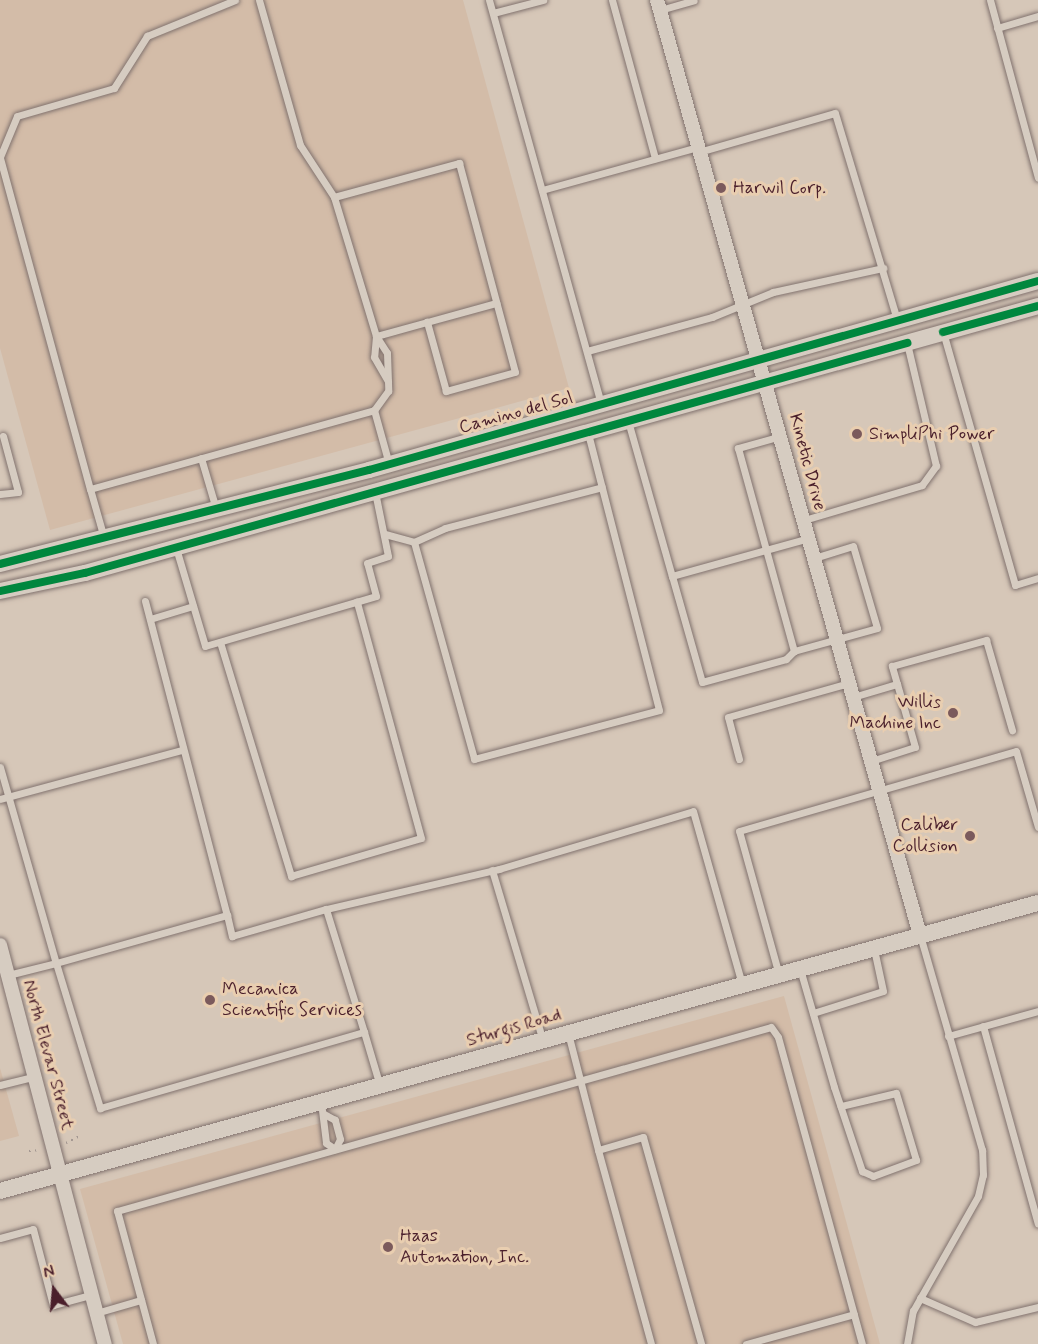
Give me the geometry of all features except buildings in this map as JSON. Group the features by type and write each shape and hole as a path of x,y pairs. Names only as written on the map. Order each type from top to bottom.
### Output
{"street":[{"name":"Kinetic Drive","path":"658,5 741,304 782,436 920,935"},
{"name":"Camino del Sol","path":"0,564 104,540 369,470 1038,281"},
{"name":"Camino del Sol","path":"0,591 176,548 1038,306"},
{"path":"369,470 375,492"},
{"name":"Sturgis Road","path":"0,1191 322,1108 381,1086 1038,903"},
{"name":"North Elevar Street","path":"0,945 105,1344"}],"lane":[{"path":"104,540 0,158 17,116 114,88 147,36 235,0"},
{"path":"90,489 374,410 385,400 388,381 387,353 376,336 333,197 300,144 259,0"},
{"path":"489,0 602,405"},
{"path":"493,14 543,0"},
{"path":"612,0 655,158"},
{"path":"658,5 694,0"},
{"path":"990,0 1038,178"},
{"path":"998,28 1038,16"},
{"path":"542,190 655,158 835,113 897,321"},
{"path":"333,197 459,163 514,372 446,391 427,322"},
{"path":"587,351 741,304 883,268"},
{"path":"376,336 496,303"},
{"path":"944,332 1015,585 1038,578"},
{"path":"376,336 374,357 388,381"},
{"path":"804,519 921,486 936,466 907,343"},
{"path":"374,410 389,464"},
{"path":"628,421 702,682 786,659 794,651 877,628 853,546 814,558"},
{"path":"414,542 474,759 660,710 588,433"},
{"path":"0,494 18,492 3,436"},
{"path":"782,436 738,448 794,651"},
{"path":"201,458 216,509"},
{"path":"385,534 414,542 445,528 602,487"},
{"path":"176,548 205,646 220,642 376,596 367,563 388,556 375,492"},
{"path":"672,576 809,538"},
{"path":"145,601 181,750 232,936 326,909 492,870 693,811 742,985"},
{"path":"220,642 291,876 421,838 357,602"},
{"path":"150,619 193,606"},
{"path":"871,760 915,747 892,666 986,639 1012,730"},
{"path":"739,759 728,717 849,683"},
{"path":"853,697 897,684"},
{"path":"0,799 181,750"},
{"path":"779,975 738,831 1016,751 1038,827"},
{"path":"0,767 100,1108 364,1032"},
{"path":"492,870 543,1041"},
{"path":"326,909 381,1086"},
{"path":"8,975 227,915"},
{"path":"907,1344 920,1298 978,1196 983,1175 982,1150 920,935"},
{"path":"813,1013 883,991 874,948"},
{"path":"800,969 813,1013 842,1106 864,1175 916,1160 896,1093 842,1106"},
{"path":"948,1036 1038,1011"},
{"path":"982,1026 1038,1224"},
{"path":"153,1344 117,1211 579,1078 771,1027 778,1037 862,1344"},
{"path":"568,1033 651,1344"},
{"path":"0,1085 36,1076"},
{"path":"322,1108 320,1124 326,1143 335,1149"},
{"path":"322,1108 334,1120 340,1139 335,1149"},
{"path":"598,1150 642,1137 701,1344"},
{"path":"0,1238 33,1229 53,1305 91,1295"},
{"path":"920,1298 975,1322 1038,1307"},
{"path":"96,1313 141,1300"},
{"path":"746,1344 854,1314"}],"shaded area":[{"path":"0,0 463,0 569,388 50,530 0,348"},
{"path":"784,996 880,1344 123,1344 80,1189"},
{"path":"0,1068 19,1136 0,1141"}],"cycle path":[{"path":"0,564 369,470 1038,281"},
{"path":"943,332 1038,306"},
{"path":"0,591 85,573 907,343"}],"place":[{"name":"Harwil Corp.","path":"721,188"},
{"name":"SimpliPhi Power","path":"857,434"},
{"name":"Willis Machine Inc","path":"953,713"},
{"name":"Caliber Collision","path":"970,836"},
{"name":"Mecanica Scientific Services","path":"210,1000"},
{"name":"Haas Automation, Inc.","path":"388,1247"}]}
